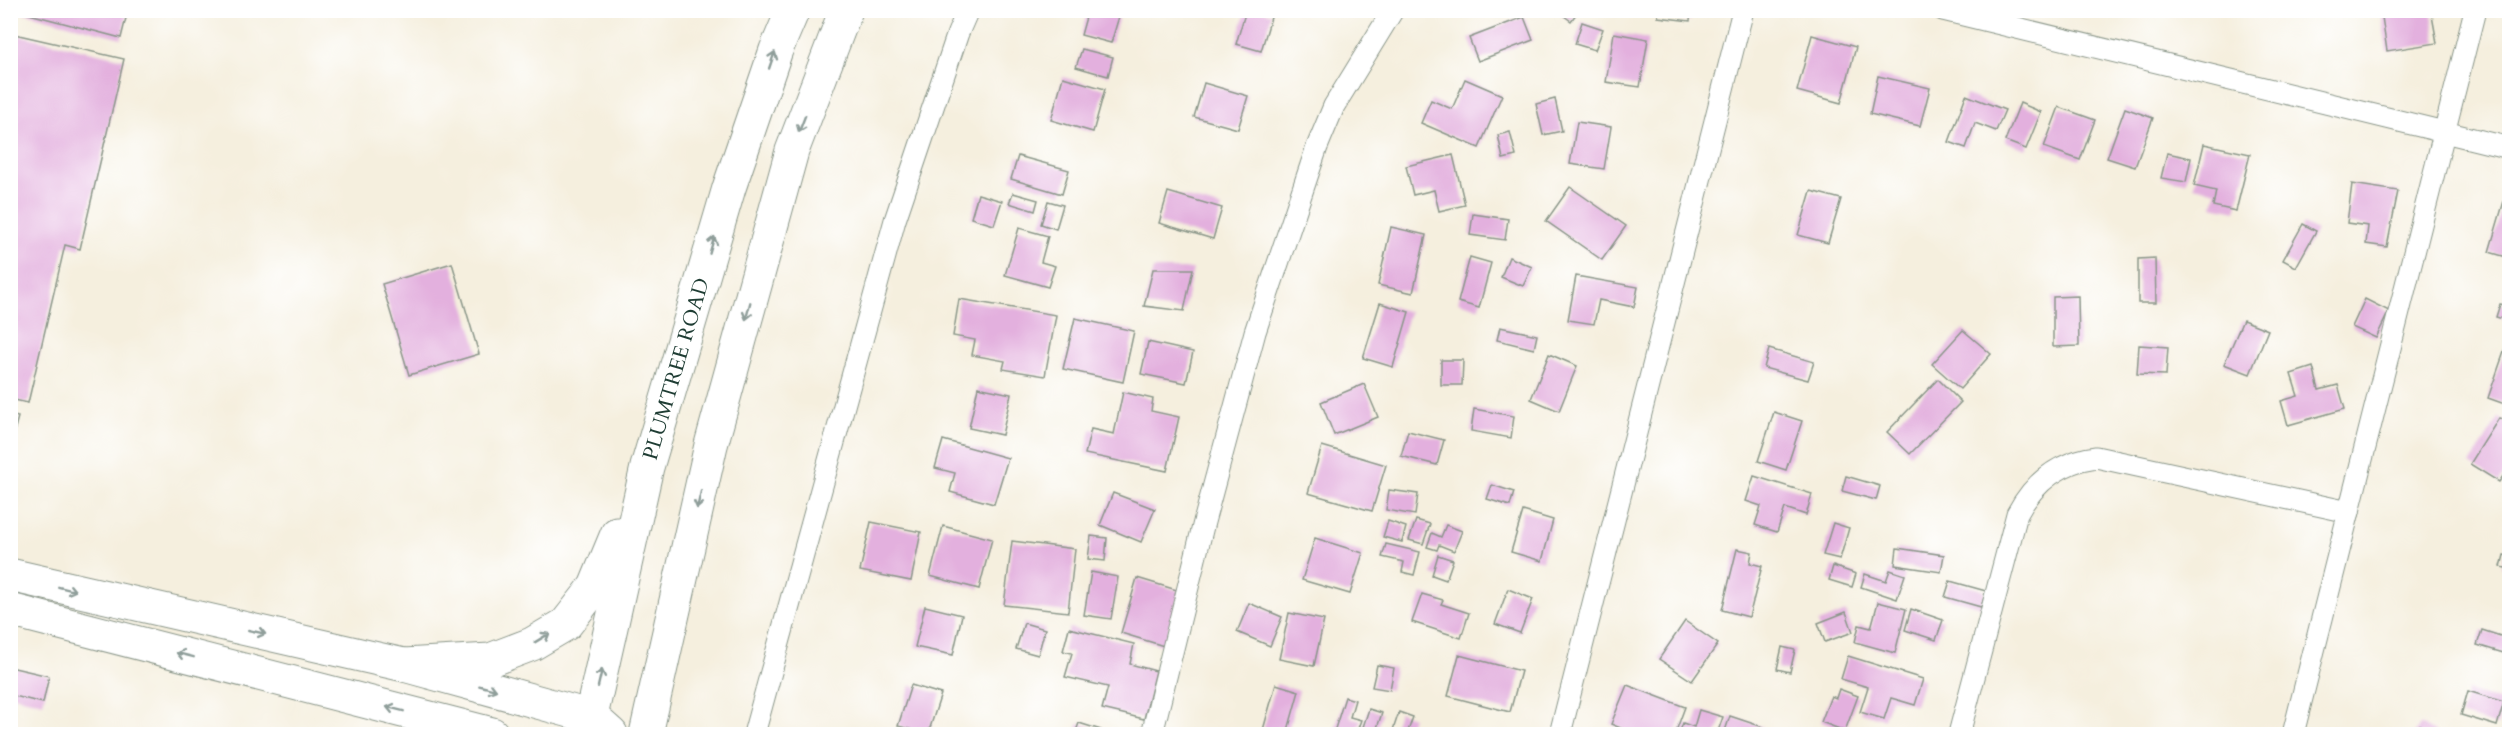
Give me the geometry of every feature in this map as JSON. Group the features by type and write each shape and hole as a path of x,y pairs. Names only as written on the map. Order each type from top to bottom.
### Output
{"main road":[{"name":"PLUMTREE ROAD","path":"597,729 647,467 729,188 776,50 793,10"},
{"path":"646,735 711,445 792,151 846,10"},
{"path":"404,665 490,660 532,644 566,624 595,587 647,467"},
{"path":"10,575 404,665 597,729"},
{"path":"10,610 492,735"}],"street":[{"path":"754,735 895,220 958,33 968,10"},
{"path":"1152,735 1204,522 1255,332 1321,136 1334,106 1393,10"},
{"path":"1560,735 1743,10"},
{"path":"1943,10 2510,148"},
{"path":"2293,735 2475,10"},
{"path":"1959,735 2017,514 2027,495 2060,466 2077,459 2096,457 2349,512"}],"building":[{"path":"14,10 128,10 121,38"},
{"path":"1088,10 1121,10 1111,43 1081,35"},
{"path":"1246,10 1259,10 1272,14 1261,51 1236,44"},
{"path":"1556,10 1579,10 1571,21"},
{"path":"1659,10 1691,10 1690,21 1658,17"},
{"path":"2381,10 2431,10 2437,43 2387,51"},
{"path":"1524,17 1533,40 1478,61 1469,38"},
{"path":"1582,22 1603,29 1595,50 1575,44"},
{"path":"10,33 124,59 80,249 65,245 28,403 10,399"},
{"path":"1614,33 1648,39 1640,87 1606,82"},
{"path":"1812,35 1856,47 1841,103 1797,91"},
{"path":"1082,49 1113,57 1108,76 1076,67"},
{"path":"1878,76 1930,88 1920,126 1870,114"},
{"path":"1063,77 1105,89 1093,132 1051,120"},
{"path":"1465,79 1502,95 1479,148 1421,123 1431,100 1452,109"},
{"path":"1204,83 1248,96 1238,129 1194,117"},
{"path":"1966,95 2005,110 1996,131 1975,123 1966,148 1949,142"},
{"path":"1555,99 1562,131 1543,135 1536,104"},
{"path":"2020,103 2041,112 2026,149 2005,141"},
{"path":"2059,107 2095,120 2080,160 2044,147"},
{"path":"2125,108 2153,118 2135,167 2107,158"},
{"path":"1577,122 1611,127 1604,169 1570,164"},
{"path":"1510,132 1516,156 1503,159 1498,135"},
{"path":"2204,144 2250,154 2236,211 2213,206 2216,191 2194,186"},
{"path":"2167,153 2191,158 2186,182 2161,178"},
{"path":"1453,155 1465,205 1439,211 1434,190 1413,195 1406,166"},
{"path":"1018,156 1069,170 1062,194 1011,179"},
{"path":"2352,184 2398,191 2387,247 2366,244 2368,226 2347,223"},
{"path":"1570,187 1626,226 1602,260 1546,221"},
{"path":"1811,191 1841,199 1828,243 1798,235"},
{"path":"1168,192 1222,208 1213,239 1159,223"},
{"path":"1013,193 1038,200 1035,211 1009,203"},
{"path":"978,194 1002,201 994,225 971,218"},
{"path":"1048,201 1063,205 1056,229 1041,224"},
{"path":"2504,201 2510,202 2510,258 2489,252"},
{"path":"1473,214 1508,219 1505,240 1470,235"},
{"path":"2303,224 2316,231 2296,267 2283,260"},
{"path":"1391,227 1426,235 1413,293 1378,285"},
{"path":"1019,228 1048,236 1041,262 1055,266 1048,287 1005,275"},
{"path":"1470,257 1491,263 1479,308 1458,302"},
{"path":"1509,257 1532,267 1523,286 1501,277"},
{"path":"2155,258 2156,303 2138,303 2138,259"},
{"path":"452,263 479,354 409,375 382,284"},
{"path":"1153,269 1193,269 1184,311 1144,306"},
{"path":"1576,276 1638,287 1634,307 1599,300 1594,324 1568,320"},
{"path":"2078,296 2079,346 2053,347 2053,297"},
{"path":"959,299 1056,315 1045,376 1003,369 1005,361 972,355 975,340 953,336"},
{"path":"2365,299 2389,311 2376,338 2352,327"},
{"path":"1380,303 1409,312 1393,367 1363,358"},
{"path":"2500,304 2510,306 2510,321 2496,317"},
{"path":"1075,318 1134,331 1123,382 1063,369"},
{"path":"2243,320 2268,330 2250,374 2224,364"},
{"path":"1500,327 1537,335 1534,349 1497,340"},
{"path":"1963,330 1991,354 1960,389 1932,364"},
{"path":"1148,342 1193,352 1186,383 1141,374"},
{"path":"2139,345 2168,347 2166,375 2137,374"},
{"path":"1769,349 1814,362 1808,380 1764,368"},
{"path":"2505,349 2510,350 2510,406 2488,398"},
{"path":"1549,354 1577,366 1559,411 1531,399"},
{"path":"1441,360 1463,360 1462,385 1441,385"},
{"path":"2313,367 2319,390 2338,385 2345,409 2288,425 2281,401 2298,396 2291,374"},
{"path":"1938,379 1961,402 1910,454 1887,432"},
{"path":"1364,384 1378,417 1334,435 1321,402"},
{"path":"978,387 1011,394 1002,435 969,428"},
{"path":"1123,392 1153,399 1151,411 1179,417 1167,471 1085,454 1091,429 1114,434"},
{"path":"1474,409 1514,416 1511,438 1471,431"},
{"path":"1774,412 1802,421 1786,470 1758,461"},
{"path":"10,415 18,417 11,443 10,443"},
{"path":"2499,418 2510,424 2510,466 2499,482 2470,464"},
{"path":"1408,431 1444,440 1437,465 1401,456"},
{"path":"943,440 1008,458 994,504 950,492 955,473 935,468"},
{"path":"1322,446 1386,465 1372,511 1308,493"},
{"path":"1754,476 1812,494 1806,515 1785,508 1777,532 1755,525 1761,506 1746,501"},
{"path":"1846,476 1880,486 1876,500 1842,491"},
{"path":"1492,485 1514,492 1510,506 1487,499"},
{"path":"1389,490 1418,494 1415,515 1386,510"},
{"path":"1113,493 1155,509 1141,542 1100,525"},
{"path":"1523,511 1553,520 1542,561 1511,552"},
{"path":"1416,520 1430,524 1423,544 1409,540"},
{"path":"1388,521 1406,527 1402,542 1383,537"},
{"path":"871,522 921,532 911,581 860,571"},
{"path":"1833,523 1849,528 1840,559 1823,555"},
{"path":"1446,525 1462,531 1454,551 1439,545 1437,550 1427,547 1432,533 1441,537"},
{"path":"943,526 992,539 979,589 930,576"},
{"path":"1091,536 1107,538 1105,561 1088,559"},
{"path":"1315,538 1363,553 1350,594 1302,580"},
{"path":"1012,541 1075,549 1068,612 1004,605"},
{"path":"1386,544 1420,552 1414,575 1402,572 1404,562 1382,557"},
{"path":"1897,548 1944,555 1941,572 1895,565"},
{"path":"1737,549 1752,552 1750,563 1762,566 1749,617 1722,610"},
{"path":"1438,555 1453,560 1446,580 1432,575"},
{"path":"2504,555 2510,556 2510,569 2501,567"},
{"path":"1833,566 1856,574 1852,587 1829,580"},
{"path":"1890,570 1905,575 1897,599 1861,587 1865,574 1886,581"},
{"path":"1091,572 1118,577 1111,619 1084,615"},
{"path":"1137,578 1180,591 1164,646 1121,633"},
{"path":"1950,581 1986,591 1981,607 1945,597"},
{"path":"1508,589 1533,599 1520,633 1495,624"},
{"path":"1422,594 1443,600 1441,604 1469,613 1461,638 1412,622"},
{"path":"1878,602 1906,609 1895,653 1855,642 1859,625 1871,628"},
{"path":"1249,603 1282,617 1270,646 1237,632"},
{"path":"925,606 962,615 953,655 915,647"},
{"path":"1911,609 1943,620 1936,640 1905,630"},
{"path":"1846,612 1853,632 1825,642 1818,623"},
{"path":"1289,613 1324,620 1314,666 1279,659"},
{"path":"1685,621 1718,644 1692,681 1659,659"},
{"path":"1024,623 1045,629 1038,655 1016,649"},
{"path":"1069,628 1134,644 1130,664 1156,671 1144,719 1102,709 1108,687 1065,677 1072,653 1063,651"},
{"path":"2482,630 2510,639 2510,655 2477,645"},
{"path":"1782,647 1795,650 1790,672 1777,669"},
{"path":"1459,655 1521,671 1510,712 1448,696"},
{"path":"1848,656 1923,679 1915,705 1891,698 1884,719 1860,712 1868,687 1841,679"},
{"path":"1377,665 1394,668 1390,690 1372,687"},
{"path":"10,667 49,676 43,703 10,695"},
{"path":"1276,684 1299,691 1287,734 1263,730"},
{"path":"911,685 941,694 928,734 898,726"},
{"path":"1627,685 1685,707 1675,734 1620,734 1623,729 1611,724"},
{"path":"1839,689 1858,696 1845,731 1821,722 1831,696 1836,698"},
{"path":"2468,691 2504,702 2497,726 2461,715"},
{"path":"1345,697 1355,700 1350,717 1361,720 1356,734 1334,732"},
{"path":"1369,709 1382,713 1376,731 1363,727"},
{"path":"1699,710 1723,717 1717,734 1679,734 1683,723 1694,727"},
{"path":"1399,712 1413,717 1407,734 1392,733"},
{"path":"1730,716 1763,727 1761,734 1724,734"},
{"path":"1079,723 1101,730 1100,734 1075,734"},
{"path":"2420,725 2438,734 2414,734"}]}
